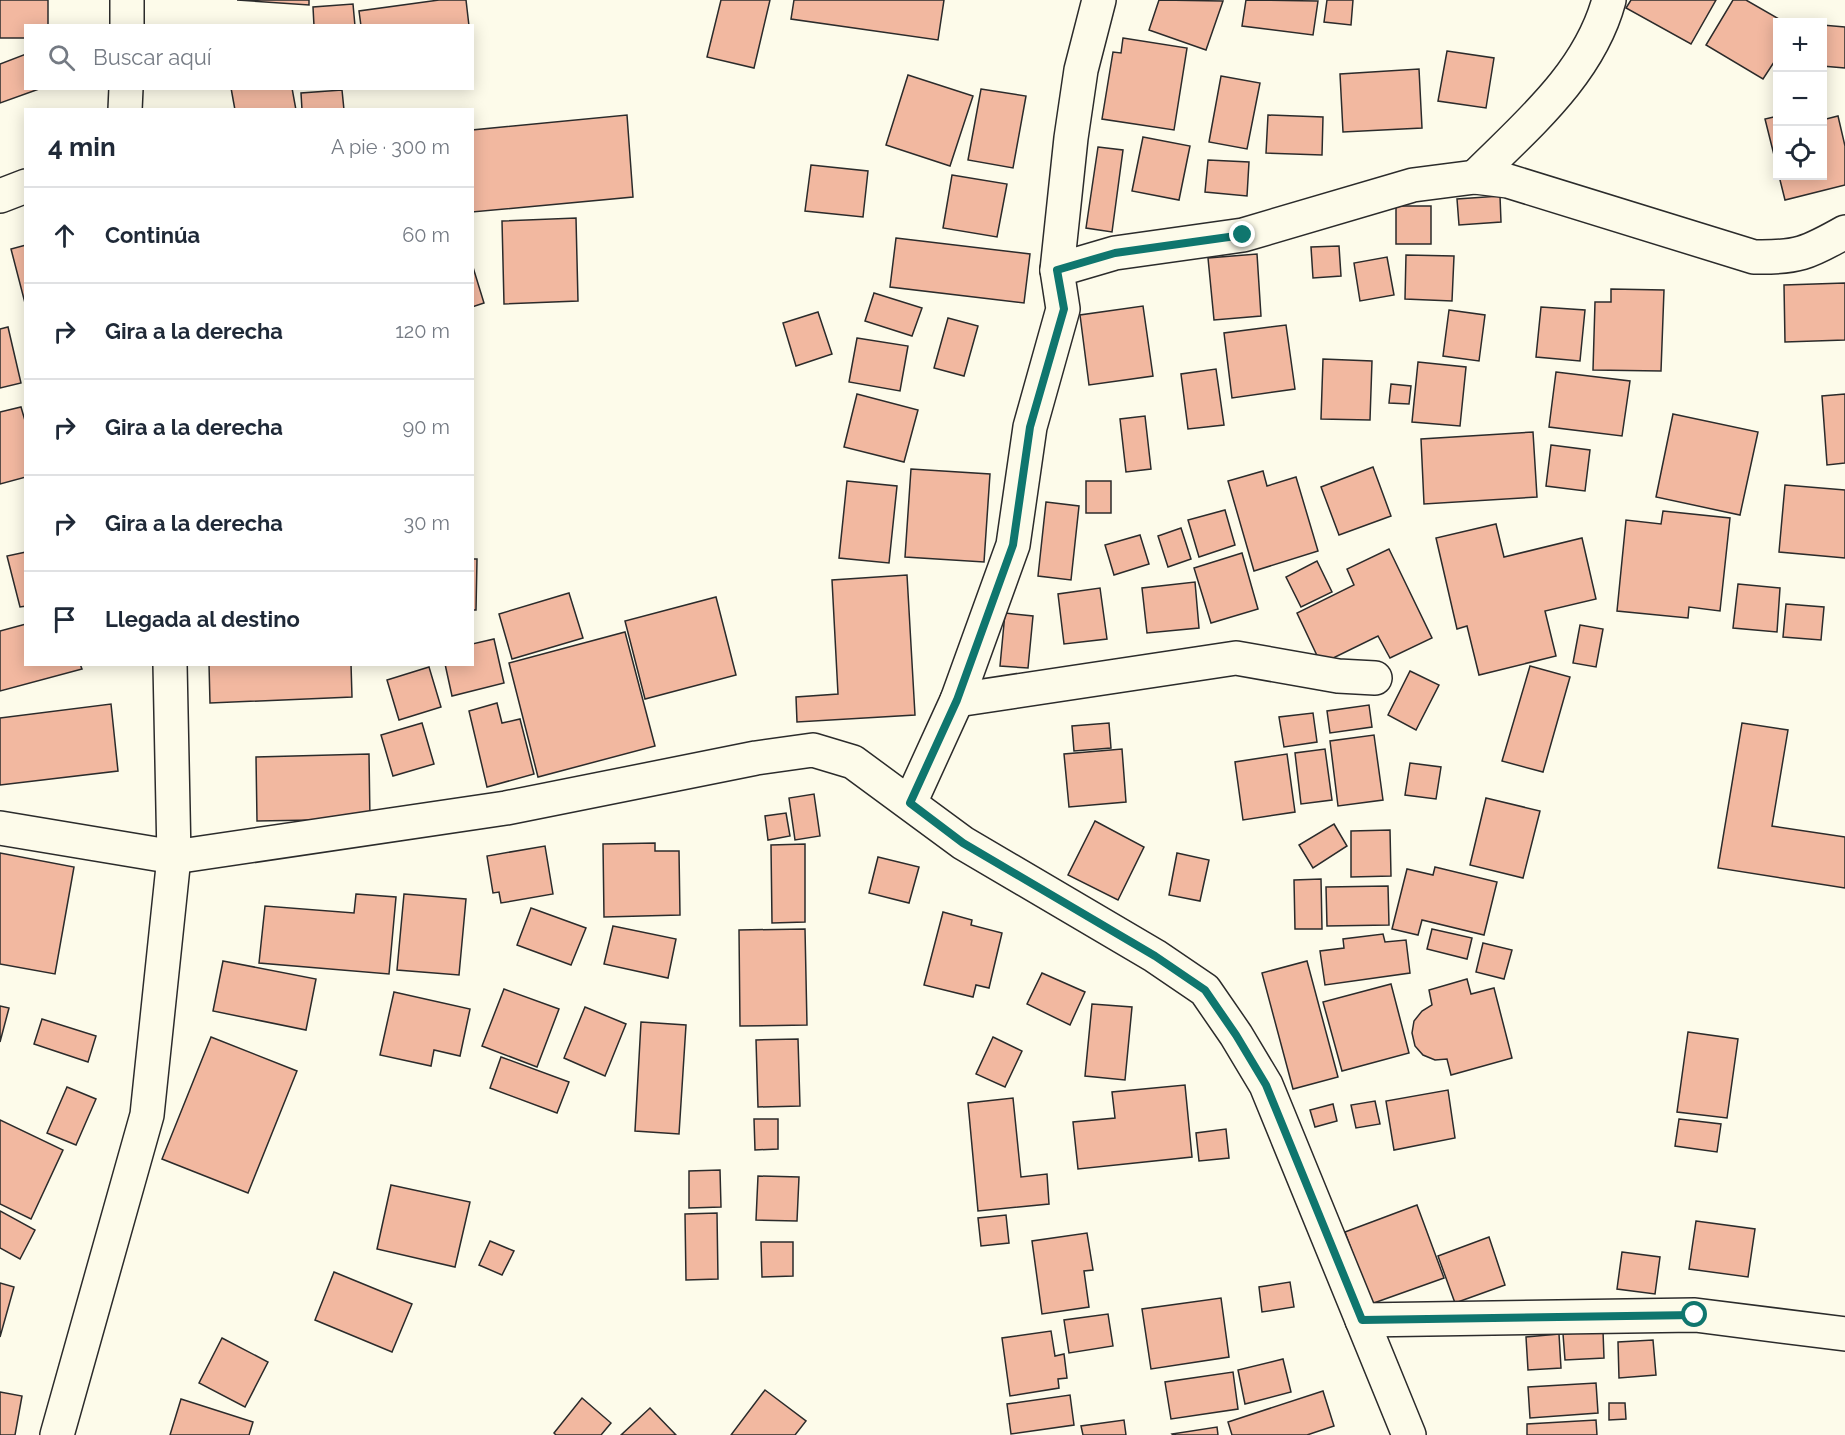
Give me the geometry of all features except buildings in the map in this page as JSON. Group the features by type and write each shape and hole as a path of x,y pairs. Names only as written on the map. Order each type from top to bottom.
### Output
{"street":[{"path":"127,0 127,24"},
{"path":"910,803 957,700 1013,545 1030,427 1064,309 1057,270 1081,70 1099,0"},
{"path":"1475,177 1544,109 1581,63 1605,17 1610,0"},
{"path":"125,108 126,90"},
{"path":"1057,270 1115,253 1243,235 1413,185 1475,177 1508,181 1754,257 1790,258 1845,232"},
{"path":"0,196 24,187"},
{"path":"957,700 1236,658 1338,676 1375,678"},
{"path":"57,1435 147,1115 174,857 170,666"},
{"path":"0,828 174,857 506,808 756,758 813,750 854,762 963,843 1155,956 1205,990 1266,1085 1409,1435"},
{"path":"1362,1320 1695,1315 1845,1334"}],"route":[{"path":"1243,235 1115,253 1057,270 1064,309 1030,427 1013,545 957,700 910,803 963,843 1155,956 1205,990 1266,1085 1362,1320 1695,1315"}]}
